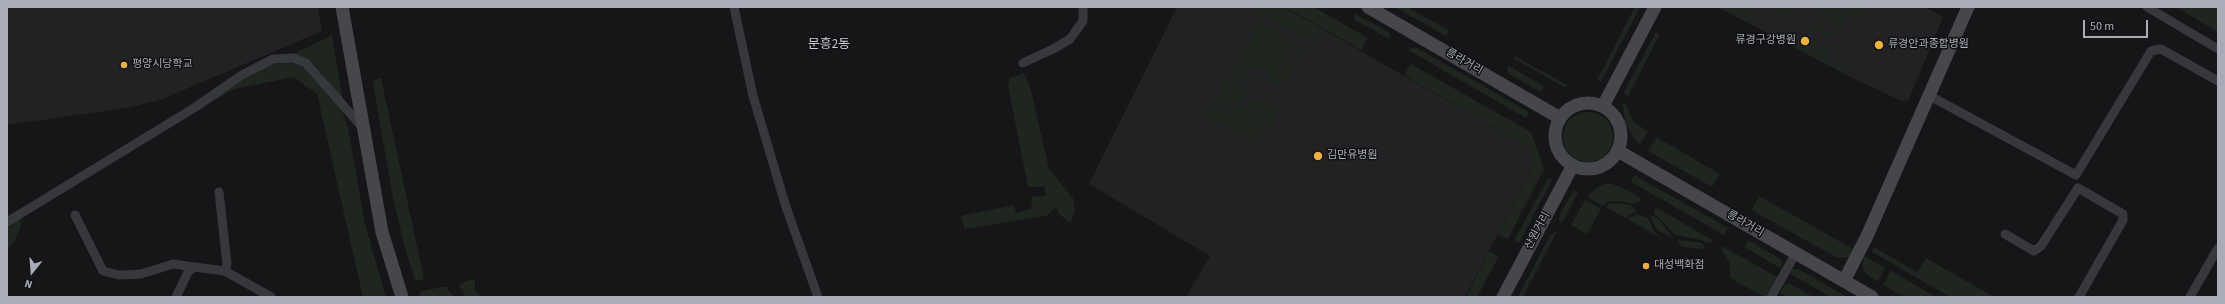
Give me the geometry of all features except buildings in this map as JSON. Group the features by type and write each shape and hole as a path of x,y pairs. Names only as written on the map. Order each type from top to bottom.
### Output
{"main road":[{"path":"342,7 382,232 402,297"},
{"name":"릉라거리","path":"1368,7 1560,118"},
{"path":"1603,106 1655,7"},
{"path":"1844,281 1867,236 1968,7"},
{"path":"1581,103 1592,103 1603,106 1617,120 1621,130 1621,141 1618,151 1612,158 1596,168 1587,169 1573,165 1560,154 1556,144 1555,133 1560,118 1571,107 1581,103"},
{"name":"릉라거리","path":"1618,151 1872,297"},
{"name":"산원거리","path":"1503,297 1573,165"}],"street":[{"path":"734,7 753,96 786,206 818,297"},
{"path":"1023,63 1054,50 1070,39 1083,21 1083,7"},
{"path":"2147,7 2218,49"},
{"path":"2005,234 2034,251 2041,246 2078,188 2076,174 2151,51 2161,49 2218,81"},
{"path":"7,222 194,108 242,75 273,59 293,58 306,63 363,128"},
{"path":"1930,96 2076,174"},
{"path":"2078,188 2123,214 2123,220 2079,297"},
{"path":"219,192 226,264 225,271"},
{"path":"76,215 103,271 119,275 141,274 173,264 225,271 271,297"},
{"path":"2190,297 2218,248"},
{"path":"1771,297 1796,253"},
{"path":"176,297 188,272 194,267"}],"shaded area":[{"name":"평양시당학교","path":"7,7 318,7 322,31 160,100 127,108 7,125"},
{"name":"김만유병원","path":"1177,7 1284,7 1530,148 1534,164 1465,297 1186,297 1210,256 1089,184"},
{"path":"1247,7 1282,7 1319,28 1311,43"},
{"path":"1285,7 1314,7 1368,38 1361,50"},
{"path":"1395,7 1407,7 1449,30 1446,36"},
{"path":"1635,7 1640,7 1601,82 1597,80"},
{"name":"류경안과종합병원","path":"1718,7 1925,7 1943,17 1909,99 1902,101 1856,80"},
{"path":"1718,7 1751,7 1754,8 1747,22"},
{"path":"1774,7 1793,7 1793,11 1790,17 1780,19 1775,15"},
{"path":"1814,7 1821,9 1822,7 1846,7 1842,16 1846,18 1842,25 1813,10"},
{"path":"1850,7 1866,7 1860,20 1848,14 1845,15"},
{"path":"2176,7 2218,7 2218,32"},
{"path":"1356,14 1387,31 1389,33 1389,39 1353,19"},
{"path":"1810,21 1833,32 1834,37 1830,38 1809,27 1808,23"},
{"path":"1259,23 1304,50 1304,57 1299,54 1300,51 1291,46 1284,58 1293,63 1295,61 1300,64 1289,81 1280,81 1277,86 1269,81 1269,74 1264,68 1257,67 1251,69 1239,58"},
{"path":"1656,32 1660,34 1628,96 1623,94"},
{"path":"1801,33 1830,48 1826,62 1835,67 1838,63 1842,65 1841,68 1852,74 1851,77 1793,47"},
{"path":"332,35 343,102 318,68 311,62 294,54"},
{"path":"1417,48 1529,112 1526,118 1408,50"},
{"path":"1515,56 1567,85 1566,88 1513,58"},
{"path":"1238,61 1250,72 1247,87 1229,76"},
{"path":"286,62 304,66 325,86 342,111 348,128 365,224 386,297 363,297 317,94 294,77 234,89 197,111 220,93 270,65"},
{"path":"1411,64 1531,132 1544,169 1508,239 1498,234 1534,164 1530,148 1404,75"},
{"path":"1509,66 1544,86 1541,92 1509,74 1507,70"},
{"path":"1024,73 1031,90 1049,169 1073,198 1075,210 1070,223 1059,214 1056,207 1046,216 965,229 961,216 1014,205 1016,213 1031,209 1032,197 1046,195 1044,187 1028,187 1008,86 1010,78"},
{"path":"381,78 424,279 415,281 405,248 393,198 379,118 373,80"},
{"path":"1227,80 1247,92 1241,104 1210,110"},
{"path":"1255,97 1279,110 1258,146 1206,117 1208,113 1243,107 1249,108"},
{"path":"1623,104 1626,105 1633,121 1648,132 1640,145 1635,140 1625,122"},
{"path":"1583,112 1593,112 1606,119 1613,132 1613,142 1606,155 1593,162 1583,162 1574,158 1567,151 1563,142 1563,132 1567,123 1574,116"},
{"path":"1656,137 1720,174 1712,187 1648,151"},
{"path":"1634,175 1728,228 1724,235 1631,182"},
{"path":"1548,178 1552,180 1519,243 1514,241"},
{"path":"1606,184 1612,184 1623,188 1641,198 1640,201 1635,204 1619,201 1607,202 1603,206 1587,197 1595,189"},
{"path":"1573,190 1578,192 1562,223 1559,220 1560,215"},
{"path":"1759,196 1855,250 1850,257 1838,258 1751,210"},
{"path":"1585,200 1601,209 1587,234 1571,225"},
{"path":"1619,203 1630,205 1637,211 1625,218 1606,207 1608,204"},
{"path":"1655,207 1714,241 1709,243 1675,235 1654,213"},
{"path":"1637,214 1648,218 1655,232 1664,240 1627,219"},
{"path":"1653,215 1662,223 1673,238 1657,230 1651,218"},
{"path":"20,216 21,227 14,242 7,251 7,225"},
{"path":"1557,231 1523,297 1518,297 1550,235"},
{"path":"1679,240 1702,243 1705,248 1699,249 1684,247 1677,242"},
{"path":"1748,240 1781,259 1782,269 1744,247"},
{"path":"1722,246 1777,277 1765,297 1730,278 1730,263 1721,250"},
{"path":"1874,247 1917,272 1926,258 1994,297 1950,297 1872,252"},
{"path":"1489,251 1499,256 1477,297 1466,297"},
{"path":"1864,256 1885,268 1878,282 1865,273 1862,265"},
{"path":"1793,269 1799,269 1847,297 1831,297 1789,273"},
{"path":"1891,271 1936,297 1904,297 1883,285"},
{"path":"475,279 475,290 481,297 465,297 459,286 465,281"},
{"path":"1789,283 1813,297 1788,297 1780,293 1785,284"},
{"path":"446,287 454,297 420,297 419,293 422,291"}],"place":[{"name":"류경구강병원","path":"1805,41"},
{"name":"류경안과종합병원","path":"1879,45"},
{"name":"평양시당학교","path":"124,65"},
{"name":"김만유병원","path":"1318,156"},
{"name":"대성백화점","path":"1646,266"}],"district":[{"name":"문흥2동","path":"829,45"}]}
